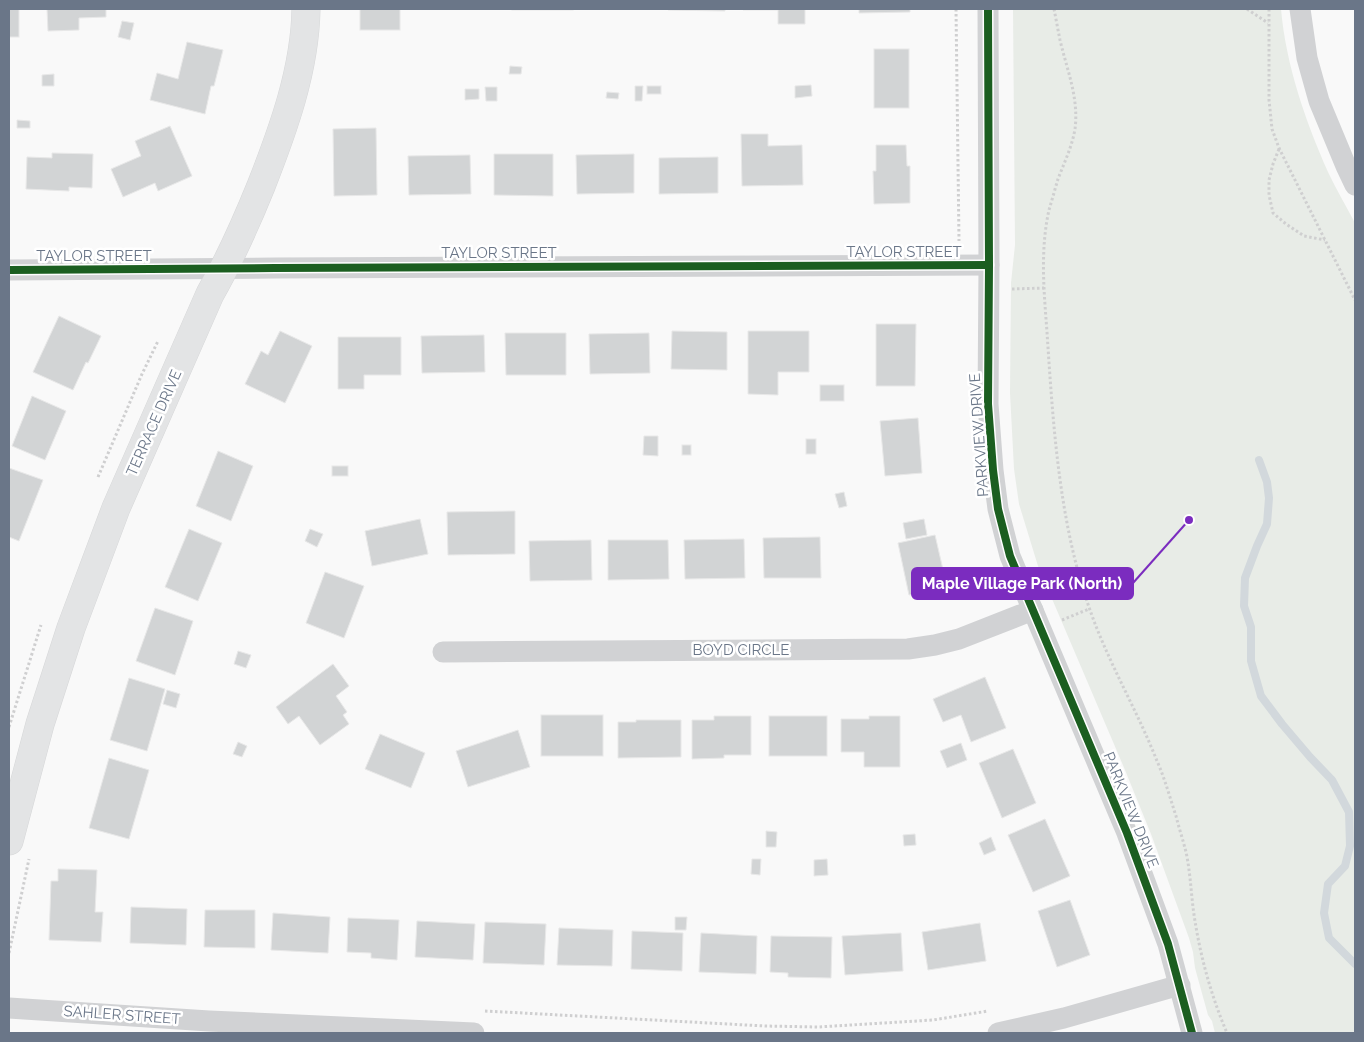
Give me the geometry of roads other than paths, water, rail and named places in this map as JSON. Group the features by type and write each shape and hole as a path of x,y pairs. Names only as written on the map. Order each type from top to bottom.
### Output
{"street":[{"name":"TERRACE DRIVE","path":"20,847 40,724 71,628 116,508 210,294 225,268 245,224 280,139 295,88 306,9"},
{"name":"PARKVIEW DRIVE","path":"988,9 988,404 998,509 1010,556 1127,833 1168,944 1192,1033"},
{"path":"1300,9 1307,58 1319,101 1355,185"},
{"name":"TAYLOR STREET","path":"9,270 989,266"},
{"name":"BOYD CIRCLE","path":"443,652 908,649 934,646 959,639 1033,610"},
{"path":"998,1033 1064,1018 1180,985"},
{"name":"SAHLER STREET","path":"9,1008 209,1021 474,1033"}],"waterway":[{"path":"1259,460 1267,482 1269,498 1267,524 1245,578 1244,606 1251,627 1251,661 1261,696 1282,724 1332,780 1349,812 1350,846 1345,866 1328,884 1324,913 1329,938 1355,964"}],"place":[{"name":"Maple Village Park (North)","path":"1189,520"}]}
